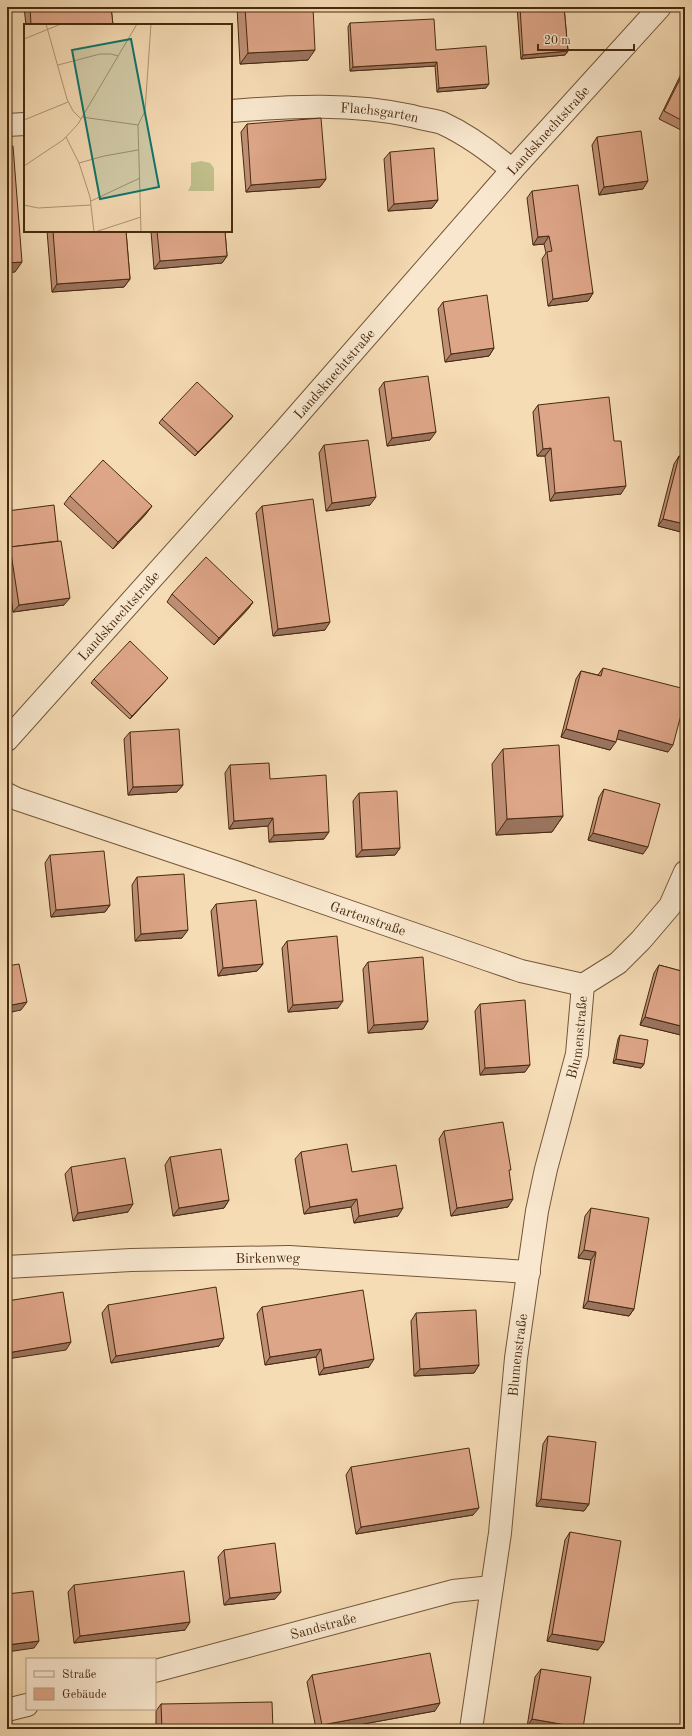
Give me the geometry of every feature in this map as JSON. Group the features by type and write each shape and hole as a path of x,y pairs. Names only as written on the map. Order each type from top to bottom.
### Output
{"street":[{"name":"Landsknechtstraße","path":"7,740 282,433 512,170 660,7"},
{"name":"Flachsgarten","path":"232,111 316,106 398,113 440,123 459,132 475,141 512,170"},
{"path":"7,125 24,124"},
{"name":"Gartenstraße","path":"7,794 23,802 235,872 486,960 522,971 583,985"},
{"path":"583,985 618,963 641,940 670,906 685,872"},
{"name":"Blumenstraße","path":"471,1729 500,1533 516,1358 537,1211 546,1169 577,1054 583,985"},
{"name":"Birkenweg","path":"7,1267 131,1260 289,1256 529,1272"},
{"name":"Sandstraße","path":"156,1671 453,1591 492,1586"},
{"path":"7,1710 26,1705"}],"building":[{"path":"30,7 111,7 113,24 31,24"},
{"path":"245,7 313,7 315,50 248,53"},
{"path":"520,7 564,7 568,51 523,55"},
{"path":"434,19 436,50 486,46 489,84 439,88 437,62 353,67 350,23"},
{"path":"685,69 685,122 664,111"},
{"path":"321,118 326,179 251,185 247,124"},
{"path":"641,131 648,181 604,187 597,137"},
{"path":"13,146 22,262 7,263 7,147"},
{"path":"434,148 438,200 394,204 390,152"},
{"path":"578,185 593,293 553,299 547,252 552,251 549,236 538,237 532,191"},
{"path":"53,232 126,232 130,279 57,284"},
{"path":"157,232 225,232 227,256 160,261"},
{"path":"487,295 494,348 451,354 443,302"},
{"path":"428,376 436,432 392,438 384,382"},
{"path":"197,382 233,416 198,452 162,419"},
{"path":"609,397 614,441 621,441 626,486 555,493 551,448 543,449 538,405"},
{"path":"368,440 376,497 332,503 324,445"},
{"path":"679,456 685,458 685,524 663,519"},
{"path":"103,460 152,506 118,542 70,496"},
{"path":"313,499 330,622 278,629 262,506"},
{"path":"54,505 58,541 10,547 8,551 7,511"},
{"path":"61,541 70,598 19,605 10,547"},
{"path":"206,557 253,602 219,638 172,594"},
{"path":"130,641 168,678 132,716 94,679"},
{"path":"603,668 685,689 685,700 673,745 619,730 616,742 566,729 581,671 601,676"},
{"path":"179,729 183,785 133,787 130,732"},
{"path":"559,745 563,816 507,819 503,749"},
{"path":"269,763 270,779 326,775 329,832 274,835 273,818 234,821 230,765"},
{"path":"604,789 660,804 648,847 593,833"},
{"path":"397,791 400,848 362,850 359,793"},
{"path":"104,851 110,905 56,910 50,855"},
{"path":"184,874 188,930 141,934 137,877"},
{"path":"256,900 263,964 223,968 216,904"},
{"path":"337,936 343,1001 293,1005 287,941"},
{"path":"423,957 428,1021 374,1025 368,962"},
{"path":"19,964 27,1002 7,1006 7,966"},
{"path":"659,965 685,972 685,1027 645,1017"},
{"path":"525,1000 530,1065 485,1068 480,1004"},
{"path":"620,1035 648,1040 644,1064 616,1059"},
{"path":"503,1122 511,1170 509,1170 513,1199 457,1208 444,1131"},
{"path":"347,1144 352,1172 396,1165 403,1208 359,1216 357,1199 310,1207 301,1152"},
{"path":"221,1149 229,1200 179,1208 170,1157"},
{"path":"125,1158 133,1204 78,1213 71,1167"},
{"path":"591,1208 649,1218 634,1309 588,1301 596,1252 584,1250"},
{"path":"216,1287 224,1338 116,1356 108,1305"},
{"path":"363,1290 374,1359 324,1368 321,1349 270,1357 262,1307"},
{"path":"63,1292 71,1342 7,1353 7,1301"},
{"path":"476,1310 479,1365 420,1369 416,1313"},
{"path":"548,1436 596,1442 589,1504 541,1499"},
{"path":"469,1448 479,1508 361,1527 351,1467"},
{"path":"570,1532 621,1541 604,1642 552,1634"},
{"path":"275,1543 281,1592 230,1598 224,1550"},
{"path":"184,1571 190,1622 80,1636 74,1585"},
{"path":"33,1591 39,1641 7,1645 7,1594"},
{"path":"430,1653 440,1703 322,1725 312,1675"},
{"path":"541,1669 591,1677 583,1728 532,1719"},
{"path":"272,1702 273,1729 162,1729 161,1704"}]}
